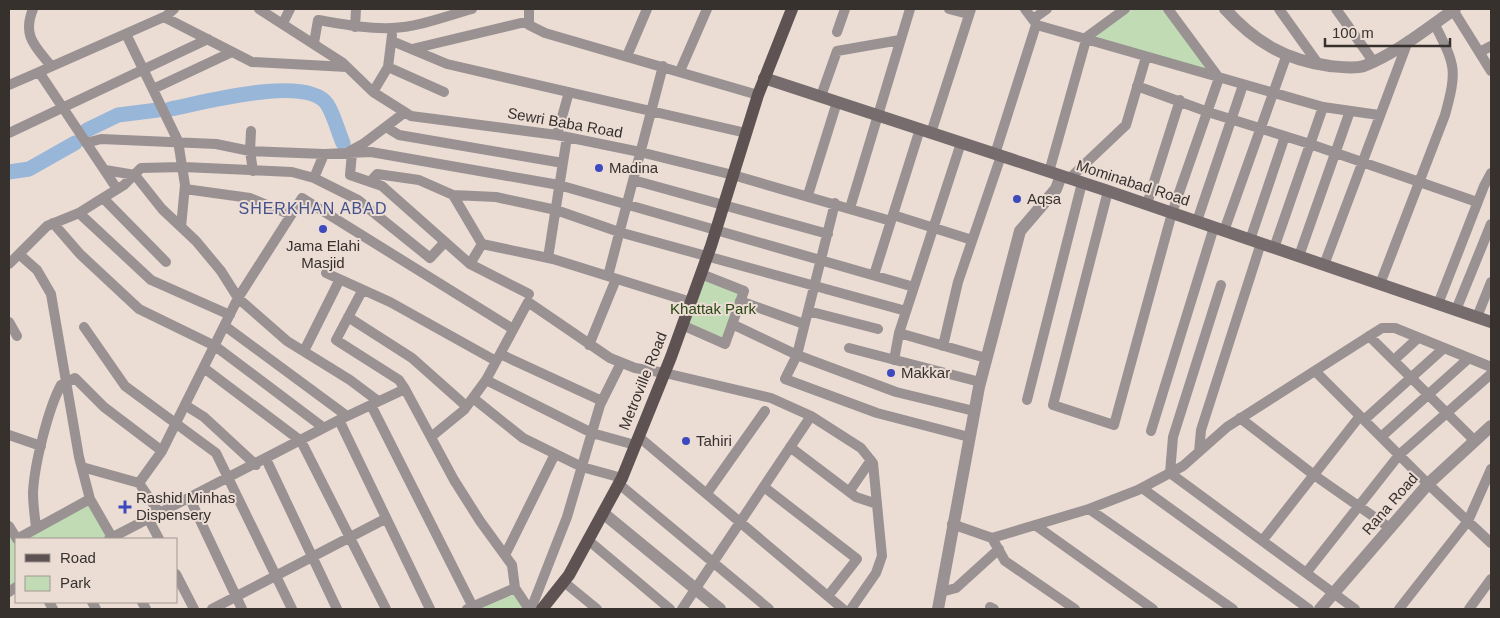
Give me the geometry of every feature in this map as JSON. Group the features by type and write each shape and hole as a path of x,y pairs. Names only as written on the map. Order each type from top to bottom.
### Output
{"main road":[{"name":"Metroville Road","path":"542,609 564,582 588,540 620,481 637,441 691,302 716,230 758,95 792,9"},
{"name":"Mominabad Road","path":"764,78 1147,204 1491,322"}],"street":[{"path":"33,9 27,25 28,34 51,66"},
{"path":"9,85 164,17 174,9"},
{"name":"Sewri Baba Road","path":"259,9 314,43 347,67 373,92 411,116 562,136 640,152 733,175 850,208 933,227 972,240"},
{"path":"283,23 290,9"},
{"path":"355,27 356,9"},
{"path":"314,43 318,20 355,27 392,28 416,24 472,9"},
{"path":"529,9 529,25 546,34 663,66 758,95"},
{"path":"627,56 647,9"},
{"path":"680,71 707,9"},
{"path":"837,32 845,9"},
{"path":"850,208 910,9"},
{"path":"874,276 892,218 970,12 950,9"},
{"path":"1024,9 1035,22 1085,39 1273,94 1323,107 1380,116"},
{"path":"942,346 958,282 998,155 1035,22 1047,9"},
{"path":"938,609 952,524 980,382 1020,231 1056,189 1085,39 1125,9"},
{"path":"1168,9 1219,78"},
{"path":"1225,9 1245,31 1286,57 1340,67 1362,66 1373,61 1408,41 1454,9 1491,70"},
{"path":"1279,9 1319,64"},
{"path":"1336,9 1373,61"},
{"path":"164,17 252,62 347,67"},
{"path":"412,49 529,21"},
{"path":"1380,284 1452,88 1453,61 1434,23"},
{"path":"373,92 388,67 392,28"},
{"path":"126,34 178,141 185,189 181,227"},
{"path":"9,133 208,39"},
{"path":"821,96 837,51 900,40"},
{"path":"392,41 447,64 746,133"},
{"path":"1324,265 1408,41"},
{"path":"1480,52 1491,46"},
{"path":"153,89 232,52"},
{"path":"1060,176 1126,125 1146,57"},
{"path":"1151,430 1219,229 1261,128 1286,57"},
{"path":"589,345 612,277 619,232 663,66"},
{"path":"388,67 444,92"},
{"path":"38,72 117,189"},
{"path":"1108,191 1053,405 1114,425 1172,213 1219,78"},
{"path":"1197,221 1243,85"},
{"path":"1137,86 1180,100 1208,112 1310,144 1477,202"},
{"path":"548,258 563,163 562,136 569,92"},
{"path":"1147,204 1180,100"},
{"path":"808,195 837,102"},
{"path":"1274,248 1323,107"},
{"path":"1299,256 1350,111"},
{"path":"348,153 364,144 404,113"},
{"path":"386,126 399,135 563,163"},
{"path":"251,131 250,150 253,171"},
{"path":"1198,452 1201,430 1285,136"},
{"path":"86,143 101,139 178,141 216,144 250,150 324,154 371,152 560,184 626,205 914,287"},
{"path":"894,360 899,333 962,143"},
{"path":"348,153 350,175 382,186 470,264 529,294"},
{"path":"314,178 324,154"},
{"path":"9,264 20,255 34,237 53,223 79,213 103,198 135,175 140,168 183,167 292,172 314,178 358,200 430,258 445,242"},
{"path":"105,170 135,175 162,209 196,241 221,272 238,298 287,341 350,380 375,403 470,608 515,588"},
{"path":"1438,304 1477,202 1491,173"},
{"path":"370,182 377,174 419,180 453,195 496,197 556,210 619,232 814,288 906,312"},
{"path":"633,180 828,234"},
{"path":"1027,400 1082,183"},
{"path":"185,189 250,198 291,215"},
{"path":"453,195 482,244 548,258 691,302"},
{"path":"103,198 166,262"},
{"path":"139,484 162,451 177,423 238,298 302,198 513,329"},
{"path":"835,203 796,355 785,379 877,413 969,437"},
{"path":"79,213 151,280 230,315"},
{"path":"53,223 80,254 139,309 215,346 324,428"},
{"path":"1456,310 1491,224"},
{"path":"470,264 482,244"},
{"path":"20,255 37,270 51,294 82,467 90,499 110,538"},
{"path":"326,273 339,281 390,302 498,358 602,401"},
{"path":"682,325 725,344 744,291 701,274"},
{"path":"304,352 339,281"},
{"path":"1477,317 1491,282"},
{"path":"1170,473 1172,437 1221,285"},
{"path":"362,291 336,340 399,380 454,480 512,565 515,588 530,609"},
{"path":"431,437 470,402 486,380 528,302 589,345 622,363 635,368 665,373 771,398 811,416 861,448 873,463 882,556 876,573 851,609"},
{"path":"740,302 804,324"},
{"path":"808,311 878,329"},
{"path":"348,316 412,358 470,402 523,438 582,467 620,481 713,564 769,609"},
{"path":"9,322 17,336"},
{"path":"732,324 796,355 896,392 974,411"},
{"path":"225,326 343,418 385,519 430,609"},
{"path":"84,327 125,386 216,453 230,478 292,609"},
{"path":"952,524 992,538 1089,509 1142,488 1183,466 1226,427 1382,328 1395,328 1491,366"},
{"path":"899,333 986,358"},
{"path":"1369,336 1475,441"},
{"path":"1394,360 1418,338"},
{"path":"849,348 980,382"},
{"path":"1262,541 1362,418 1444,348"},
{"path":"1381,437 1469,358"},
{"path":"530,609 567,517 602,401 622,363"},
{"path":"204,368 301,441 386,609"},
{"path":"1315,371 1428,484 1491,543"},
{"path":"1306,573 1399,455 1491,374"},
{"path":"36,528 33,494 41,446 61,385 75,378 104,407 162,451"},
{"path":"486,380 592,434 637,441 707,493 843,609"},
{"path":"113,538 343,418 405,389"},
{"path":"186,405 204,418 256,465"},
{"path":"707,493 765,410"},
{"path":"682,609 811,416"},
{"path":"1240,418 1314,475 1390,528"},
{"name":"Rana Road","path":"1320,609 1428,484 1475,441 1489,431"},
{"path":"9,436 41,446"},
{"path":"790,447 856,497 877,504"},
{"path":"505,555 554,454"},
{"path":"266,459 337,609"},
{"path":"849,492 871,460"},
{"path":"82,467 139,484 160,514"},
{"path":"1399,609 1468,521 1491,469"},
{"path":"1170,473 1355,609"},
{"path":"764,487 857,558 828,596"},
{"path":"1142,488 1309,609"},
{"path":"19,538 90,499"},
{"path":"190,499 242,609"},
{"path":"1089,509 1232,609"},
{"path":"603,513 720,609"},
{"path":"212,609 385,519"},
{"path":"149,520 158,538"},
{"path":"1035,525 1152,609"},
{"path":"9,526 16,538"},
{"path":"992,538 1005,561 1075,609"},
{"path":"588,540 670,609"},
{"path":"941,592 956,588 998,549"},
{"path":"178,578 194,609"},
{"path":"1468,609 1491,579"},
{"path":"564,582 597,609"},
{"path":"990,609 990,607 994,609"}],"green space":[{"path":"1126,9 1168,9 1219,78 1086,40"},
{"name":"Khattak Park","path":"701,274 744,291 725,344 682,325"},
{"path":"91,501 108,538 20,538"},
{"path":"9,527 15,538 15,587 9,590"},
{"path":"515,590 530,609 465,609"}],"waterway":[{"path":"170,109 253,93 298,91 316,95 327,104 343,143"},
{"path":"87,130 118,115 158,110"},
{"path":"9,172 29,169 75,143"}],"place":[{"name":"Madina","path":"599,168"},
{"name":"Aqsa","path":"1017,199"},
{"name":"Jama Elahi Masjid","path":"323,229"},
{"name":"Makkar","path":"891,373"},
{"name":"Tahiri","path":"686,441"},
{"name":"Rashid Minhas Dispensery","path":"125,507"}],"district":[{"name":"SHERKHAN ABAD","path":"313,208"}]}
